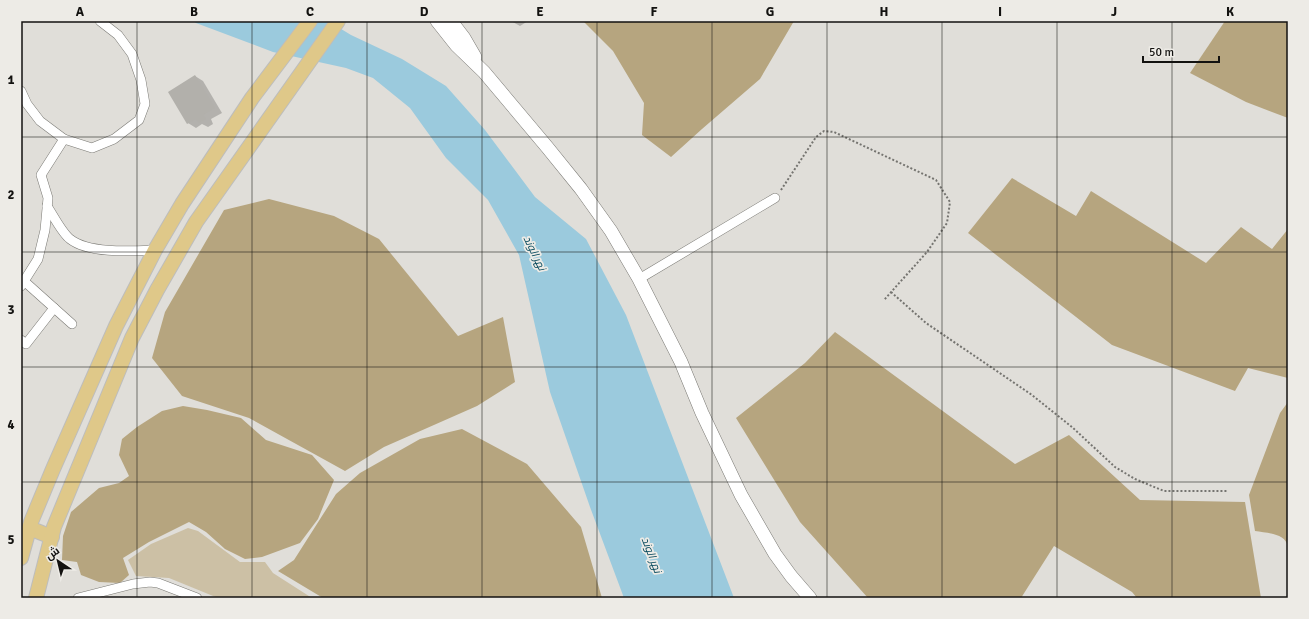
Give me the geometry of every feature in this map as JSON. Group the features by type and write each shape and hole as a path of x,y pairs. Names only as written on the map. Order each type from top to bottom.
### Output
{"main road":[{"path":"21,558 29,528 53,469 116,326 155,250 182,204 252,98 310,21"},
{"path":"36,598 57,520 132,338 157,290 196,222 338,21"},
{"path":"29,528 52,537"}],"street":[{"path":"21,91 27,104 40,122 64,139 92,148 114,139 139,120 145,104 141,80 132,54 118,35 100,21"},
{"path":"437,21 456,45 484,72 581,189 611,231 639,279 681,362 724,462 745,502 775,554 810,598"},
{"path":"451,21 464,38"},
{"path":"455,21 484,72"},
{"path":"64,139 41,175 48,198 45,230 38,259 23,283 72,324"},
{"path":"639,279 775,198"},
{"path":"47,206 70,239 81,245 98,249 129,252 155,250"},
{"path":"21,340 26,344 54,308"},
{"path":"78,598 133,584 150,582 158,583 197,598"},
{"path":"36,598 42,598"}],"path":[{"path":"775,198 816,137 824,131 834,132 936,180 950,202 947,223 927,252 884,300"},
{"path":"891,292 926,323 1032,395 1072,427 1115,467 1135,479 1164,491 1227,491"}],"shaded area":[{"path":"583,21 794,21 760,79 671,157 642,135 644,103 613,51"},
{"path":"1225,21 1288,21 1288,118 1246,102 1190,73"},
{"path":"1012,178 1076,216 1091,191 1206,263 1241,227 1272,249 1288,229 1288,378 1248,368 1235,391 1112,345 968,233"},
{"path":"269,199 334,216 379,239 458,336 503,317 515,382 477,406 384,447 345,471 249,418 182,396 152,358 165,312 224,210"},
{"path":"835,332 1015,464 1069,435 1140,500 1245,502 1261,598 1137,598 1132,592 1054,546 1021,598 868,598 800,522 736,418 805,363"},
{"path":"1288,402 1288,547 1284,539 1280,536 1255,531 1249,495 1280,413"},
{"path":"183,406 241,418 266,440 312,455 334,480 318,519 300,543 262,557 245,559 225,549 206,532 189,522 149,542 123,558 129,575 120,583 99,582 81,575 77,562 62,560 63,536 71,512 99,488 119,483 129,476 119,455 122,439 137,427 162,411"},
{"path":"462,429 527,464 581,527 602,598 323,598 278,571 294,560 336,494 360,473 420,439"},
{"path":"188,528 198,531 240,562 265,562 273,573 312,598 218,598 169,578 136,576 128,560 151,544"}],"water":[{"name":"نهر الوند","path":"193,21 328,21 351,35 402,59 446,86 485,130 535,197 586,239 626,315 734,598 624,598 590,507 550,392 519,255 488,200 446,158 410,108 373,78 346,68 273,52"}],"building":[{"path":"195,75 215,108 203,115 206,119 199,123 196,119 187,124 168,92"}]}
